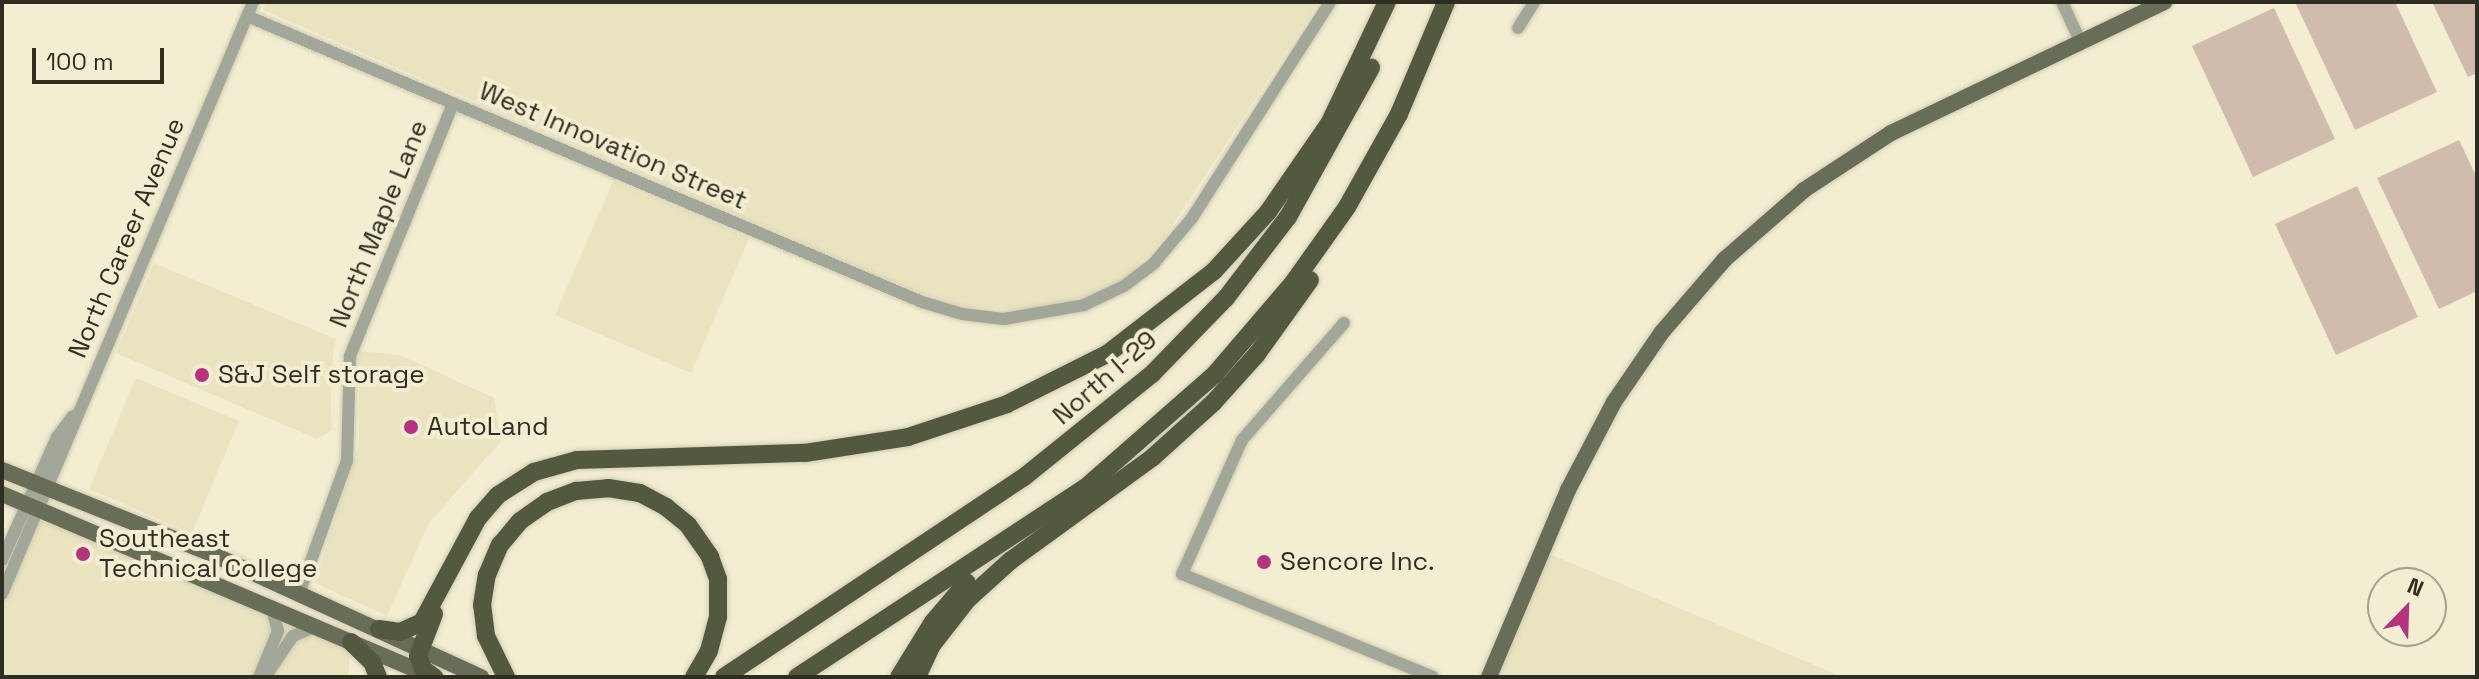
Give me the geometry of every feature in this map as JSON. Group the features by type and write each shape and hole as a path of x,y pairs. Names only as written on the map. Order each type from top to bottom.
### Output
{"highway":[{"path":"379,629 400,632 422,622 463,545 498,495 534,472 604,458 805,453 908,437 1007,404 1107,354 1202,281 1268,212 1330,122 1387,2"},
{"name":"North I-29","path":"724,677 1066,448 1182,345 1252,265 1306,190 1360,93 1397,2"},
{"path":"899,677 949,601 998,552 1137,446 1215,374 1293,283 1347,207 1399,114 1446,2"},
{"path":"917,677 938,636 982,585 1153,457 1229,386 1321,262 1343,226 1347,207"},
{"path":"506,677 483,621 487,575 500,545 520,521 547,502 576,491 608,488 640,493 666,507 688,525 710,557 718,579 718,617 709,651 694,677"},
{"path":"797,677 1061,505"},
{"path":"434,677 420,663 420,647 463,545"},
{"path":"351,642 372,662 378,677"}],"main road":[{"path":"1489,677 1590,444 1637,367 1693,294 1763,224 1847,159 1929,113 2164,2"},
{"path":"2,470 299,594 481,677"},
{"path":"2,494 434,677"}],"street":[{"name":"North Career Avenue","path":"2,594 34,506 82,404 253,2"},
{"name":"West Innovation Street","path":"247,16 962,314 1004,319 1055,313 1105,296 1140,275 1192,218 1330,2"},
{"path":"1518,28 1534,2"},
{"path":"2062,2 2080,41"},
{"name":"North Maple Lane","path":"299,594 347,461 350,356 453,103"},
{"path":"1344,323 1242,440 1182,574 1433,677"},
{"name":"North Career Avenue","path":"2,560 34,506"},
{"path":"262,677 278,631 271,607"},
{"path":"262,677 293,636 316,626"}],"shaded area":[{"path":"266,2 1319,2 1162,241 1125,278 1089,296 1031,310 963,307 908,288 263,10"},
{"path":"2295,2 2395,2 2437,92 2355,130"},
{"path":"2432,2 2477,2 2477,73 2468,77"},
{"path":"2274,8 2335,139 2253,177 2192,46"},
{"path":"2459,140 2477,178 2477,291 2439,309 2377,178"},
{"path":"613,181 749,238 691,373 555,315"},
{"path":"2357,186 2418,317 2336,355 2275,224"},
{"path":"154,263 336,339 330,376 332,430 317,439 116,353"},
{"path":"359,351 400,355 494,398 501,441 429,523 387,616 315,583 359,444"},
{"path":"136,378 239,421 192,533 89,489"},
{"name":"Southeast Technical College","path":"40,509 351,642 348,677 2,677 2,598"},
{"path":"1550,554 1836,674 1835,677 1498,677"}],"place":[{"name":"S&J Self storage","path":"202,375"},
{"name":"AutoLand","path":"411,427"},
{"name":"Southeast Technical College","path":"83,554"},
{"name":"Sencore Inc.","path":"1264,562"}]}
